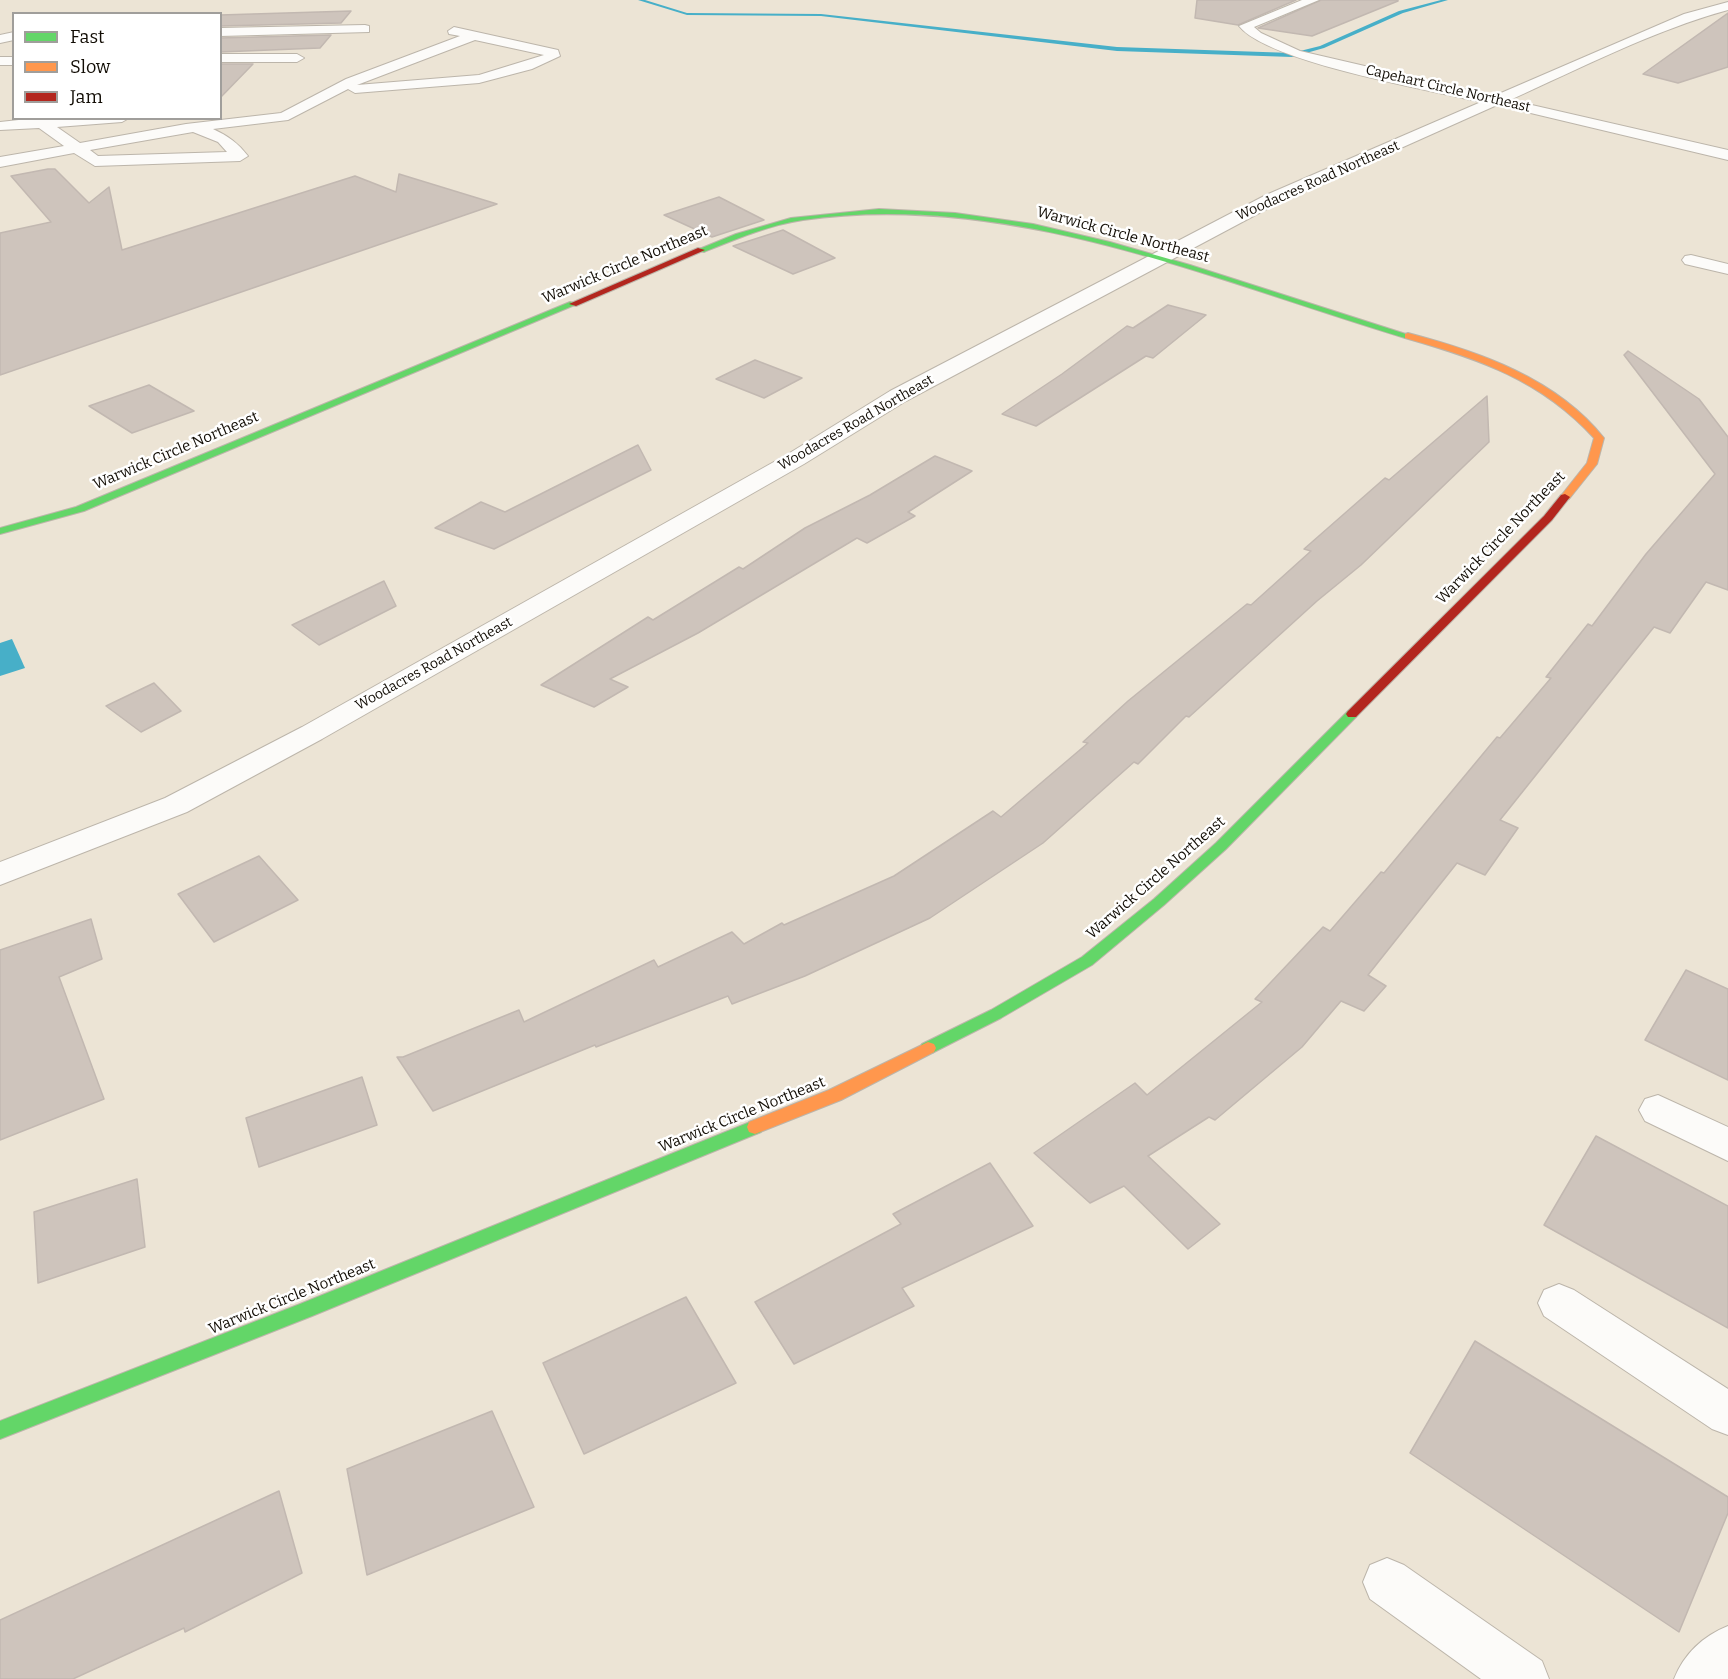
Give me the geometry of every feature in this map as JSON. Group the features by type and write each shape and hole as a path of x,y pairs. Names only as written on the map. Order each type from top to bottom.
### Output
{"street":[{"name":"Capehart Circle Northeast","path":"1313,0 1245,26 1256,36 1296,54 1728,155"},
{"name":"Woodacres Road Northeast","path":"0,874 176,805 312,733 796,459 898,396 1272,199 1688,17 1728,6"},
{"path":"336,90 464,83 532,65 553,56 554,53 439,27"},
{"path":"222,32 365,29"},
{"path":"0,162 195,127 283,117 297,112 336,90 473,36"},
{"path":"222,58 297,58"},
{"path":"0,126 82,120"},
{"path":"41,122 95,161 240,156 223,139 195,127"},
{"name":"Warwick Circle Northeast","path":"0,531 80,509 740,234 774,222 871,212 952,216 1037,228 1156,260 1500,366 1564,399 1599,438 1592,464 1548,518 1221,846 1159,903 1087,960 996,1014 835,1095 306,1310 0,1430"},
{"path":"1691,260 1728,269"},
{"path":"1658,1110 1728,1145"},
{"path":"1559,1303 1728,1414"},
{"path":"1388,1582 1524,1679"},
{"path":"1699,1679 1728,1652"}],"water":[{"path":"12,639 25,668 0,676 0,643"}],"building":[{"path":"1197,0 1296,0 1238,25 1195,18"},
{"path":"1321,0 1398,1 1312,36 1258,28"},
{"path":"351,11 341,23 222,26 222,15"},
{"path":"1728,13 1728,67 1678,83 1643,74"},
{"path":"331,35 320,48 222,52 222,38"},
{"path":"222,64 253,64 222,96"},
{"path":"55,169 89,203 109,187 122,250 355,176 396,192 399,174 497,204 0,375 0,233 51,222 11,176"},
{"path":"719,197 764,220 712,237 664,215"},
{"path":"783,230 835,258 793,274 733,246"},
{"path":"1168,305 1206,315 1153,358 1146,356 1036,426 1002,414 1062,374 1127,326 1133,328"},
{"path":"1628,351 1699,399 1728,437 1728,590 1706,582 1670,633 1654,627 1500,820 1518,828 1485,875 1457,863 1368,975 1386,986 1364,1011 1341,1001 1302,1047 1215,1120 1209,1117 1148,1156 1220,1224 1188,1249 1124,1186 1090,1203 1034,1153 1135,1083 1147,1095 1262,1002 1255,999 1323,927 1330,931 1381,872 1384,873 1497,737 1500,738 1551,678 1546,677 1588,624 1592,626 1646,554 1715,474 1624,355"},
{"path":"755,360 802,378 764,398 716,379"},
{"path":"149,385 194,411 132,433 89,406"},
{"path":"1487,396 1489,442 1361,565 1317,601 1189,717 1186,716 1138,764 1134,762 1043,843 930,918 805,976 732,1004 728,996 596,1047 595,1045 433,1111 397,1057 403,1057 519,1010 524,1022 654,960 658,967 732,932 744,944 782,923 784,925 894,876 993,811 1001,817 1088,743 1083,742 1128,701 1247,604 1251,605 1311,551 1304,549 1385,478 1389,480"},
{"path":"638,445 651,470 494,549 435,528 481,502 505,512"},
{"path":"935,456 972,471 908,512 915,516 867,543 857,538 698,633 610,679 628,687 594,707 541,685 648,617 653,620 739,567 743,569 805,528 870,495"},
{"path":"384,581 396,606 319,645 292,625"},
{"path":"154,683 181,711 141,732 106,706"},
{"path":"259,856 298,900 214,942 178,894"},
{"path":"91,919 102,959 59,977 104,1099 0,1140 0,950"},
{"path":"1686,970 1728,989 1728,1080 1645,1040"},
{"path":"362,1077 377,1125 259,1167 246,1118"},
{"path":"1596,1136 1728,1206 1728,1328 1544,1225"},
{"path":"990,1163 1033,1226 902,1288 914,1306 794,1364 755,1302 901,1224 893,1214"},
{"path":"137,1179 145,1247 38,1283 34,1212"},
{"path":"686,1297 736,1383 584,1454 543,1363"},
{"path":"1475,1341 1728,1497 1728,1513 1679,1632 1410,1453"},
{"path":"492,1411 534,1507 367,1575 347,1469"},
{"path":"279,1491 302,1573 185,1632 184,1628 73,1679 0,1679 0,1620"}],"waterway":[{"path":"640,0 687,14 821,15 1117,49 1292,55 1322,47 1401,12 1446,0"}],"traffic: fast":[{"path":"701,250 752,231 804,218 879,211 955,215 1033,227 1110,245 1408,336"},
{"path":"0,531 80,509 573,304"},
{"path":"928,1048 996,1014 1087,961 1159,902 1221,846 1352,714"},
{"path":"0,1430 306,1310 755,1127"}],"traffic: slow":[{"path":"1408,336 1462,352 1512,372 1559,400 1580,417 1599,438 1592,464 1565,497"},
{"path":"755,1127 835,1095 928,1048"}],"traffic: jam":[{"path":"573,304 701,250"},
{"path":"1352,714 1548,518 1565,497"}]}
